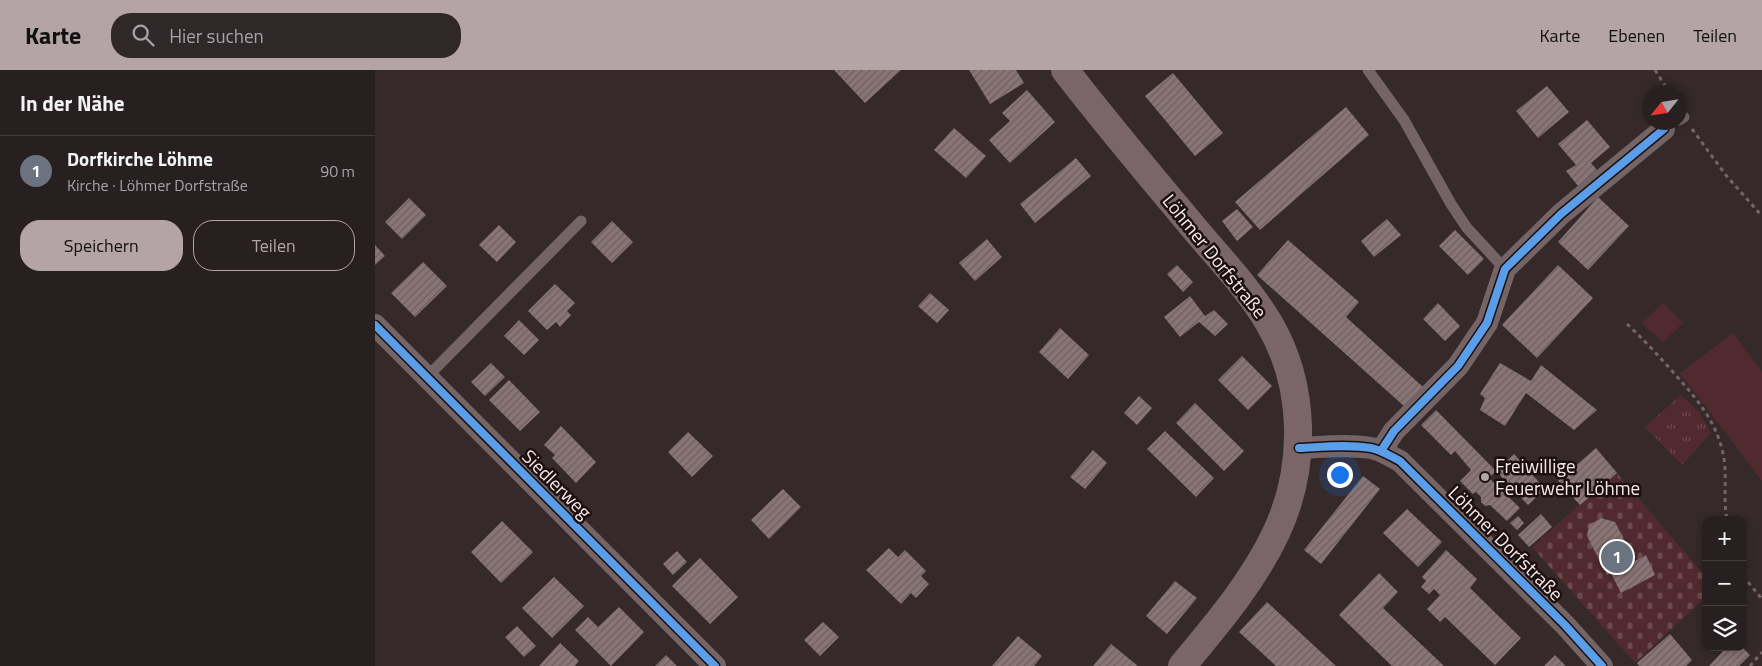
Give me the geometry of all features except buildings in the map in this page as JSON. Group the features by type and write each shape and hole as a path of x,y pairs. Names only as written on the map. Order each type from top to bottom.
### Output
{"main road":[{"name":"Löhmer Dorfstraße","path":"1065,70 1110,128 1243,286 1269,323 1283,353 1294,388 1299,448"},
{"path":"1183,666 1223,616 1264,556 1276,533 1289,497 1299,448"}],"street":[{"path":"1381,451 1394,431 1458,366 1487,323 1505,269 1561,214 1666,130"},
{"name":"Siedlerweg","path":"375,325 715,666"},
{"name":"Löhmer Dorfstraße","path":"1299,448 1347,446 1370,448 1400,460 1565,625 1602,666"}],"lane":[{"path":"1368,70 1405,120 1451,204 1467,228 1505,269"},
{"path":"427,377 581,221"}],"path":[{"path":"1655,70 1665,85"},
{"path":"1684,130 1762,216"},
{"path":"1627,324 1698,399 1714,424 1724,459 1724,506 1726,516"},
{"path":"1747,581 1762,599"},
{"path":"1750,666 1762,652"}],"green space":[{"path":"1663,303 1683,323 1663,342 1642,323"},
{"path":"1733,333 1762,371 1762,481 1680,373"},
{"path":"1681,395 1699,412 1711,433 1682,465 1645,427"},
{"path":"1616,472 1702,572 1702,601 1635,663 1532,547"}],"cycle path":[{"path":"1381,451 1394,431 1458,366 1487,323 1505,269 1561,214 1663,130"},
{"path":"375,325 715,666"},
{"path":"1299,448 1335,446 1371,448 1400,461 1565,625 1602,666"}],"place":[{"name":"Freiwillige Feuerwehr Löhme","path":"1485,477"},
{"name":"Dorfkirche Löhme","path":"1617,557"}]}
